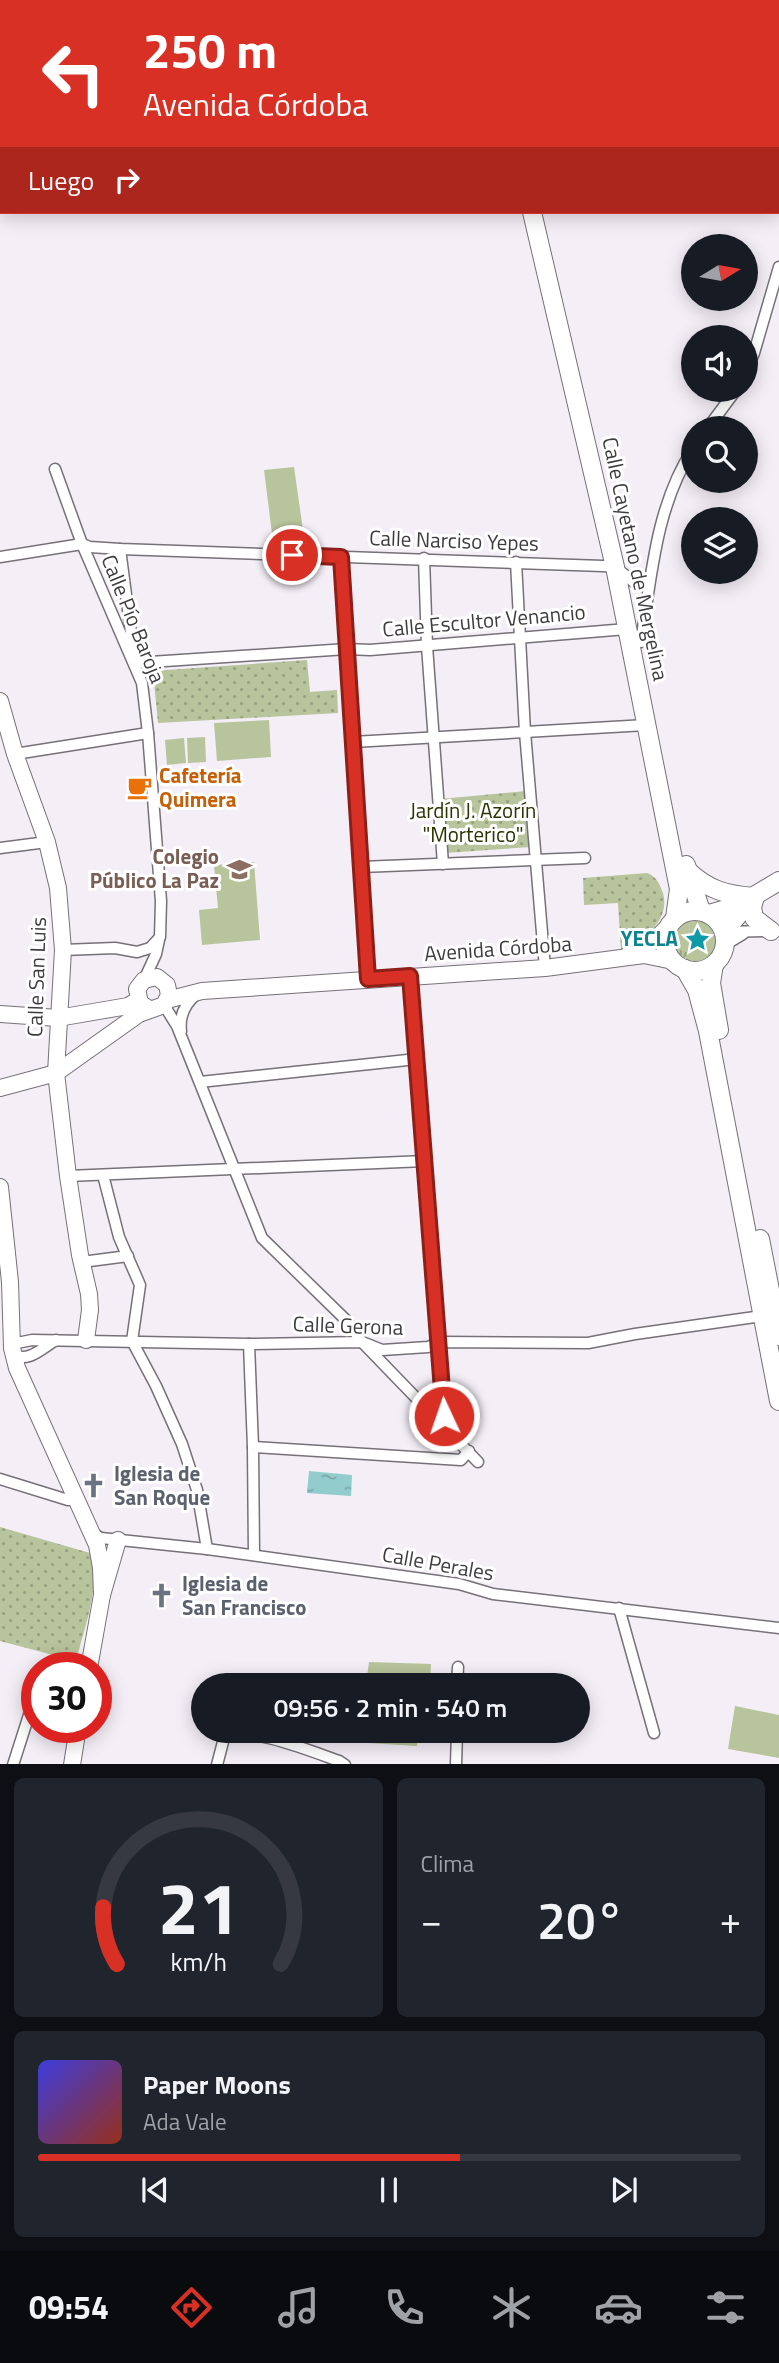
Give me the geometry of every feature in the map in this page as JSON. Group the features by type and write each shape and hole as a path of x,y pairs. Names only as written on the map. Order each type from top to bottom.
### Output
{"main road":[{"name":"Calle Cayetano de Mergelina","path":"532,214 641,642 687,870 705,913"},
{"name":"Calle Cayetano de Mergelina","path":"542,214 590,407 622,573 627,629 679,889 672,921"},
{"name":"Calle San Luis","path":"1,706 15,754 47,842 58,888 63,950 56,1073 68,1176 90,1302 86,1340"},
{"path":"687,870 717,892 755,897"},
{"path":"624,957 654,940 672,921 692,911 705,913 726,910 755,897 779,881"},
{"path":"755,897 752,907 754,918 775,931"},
{"path":"624,957 654,956 700,970 714,964 719,959 724,936 755,897"},
{"path":"705,913 720,924 724,936"},
{"path":"672,921 665,945 698,990 713,1029"},
{"name":"Avenida Córdoba","path":"157,1000 197,991 545,968 624,957"},
{"path":"714,964 711,984 713,1029 772,1314 779,1336"},
{"path":"0,1088 56,1073 139,1014 157,1000 160,979 148,977 137,989 157,1000"},
{"path":"0,1014 58,1018 157,1000"},
{"path":"0,1187 10,1282 9,1341 24,1387 100,1554 102,1595"},
{"path":"772,1314 779,1401"},
{"path":"92,1652 102,1595 118,1540"},
{"path":"72,1764 75,1743"}],"street":[{"path":"758,340 779,267"},
{"path":"717,416 729,402"},
{"name":"Calle Pío Baroja","path":"54,469 82,544 142,683 161,901 160,937 148,977"},
{"path":"641,642 649,577 664,518 681,471"},
{"name":"Calle Narciso Yepes","path":"0,557 82,544 121,549 516,562 622,573 640,583 649,577"},
{"path":"121,549 135,663"},
{"path":"341,557 368,979"},
{"path":"424,558 426,646 443,864"},
{"path":"516,562 525,732 545,968"},
{"name":"Calle Escultor Venancio","path":"135,663 347,649 370,650 627,629"},
{"path":"353,742 646,725"},
{"path":"15,754 148,733"},
{"path":"0,848 47,842"},
{"path":"362,867 585,858"},
{"path":"724,936 775,931"},
{"path":"63,950 115,948 131,952 150,948 160,937"},
{"path":"131,952 148,977"},
{"path":"410,976 440,1342 444,1416 439,1422"},
{"path":"184,1044 180,1024 188,1002 197,991"},
{"path":"157,1000 170,1012 262,1238 347,1321 362,1342 478,1462"},
{"path":"200,1082 417,1059"},
{"path":"68,1176 425,1161"},
{"path":"103,1175 119,1237 136,1273 140,1291 132,1341 182,1444 197,1490 207,1549"},
{"path":"82,1262 128,1256"},
{"name":"Calle Gerona","path":"9,1341 17,1343 32,1339 249,1344 362,1342 382,1350 428,1347 440,1342 588,1343 772,1314"},
{"name":"Calle Gerona","path":"9,1341 21,1358 30,1356 56,1340"},
{"path":"249,1344 254,1555"},
{"path":"253,1447 461,1460 469,1451"},
{"path":"0,1479 68,1500 74,1496"},
{"name":"Calle Perales","path":"92,1533 101,1538 254,1555 459,1584 493,1594 779,1629"},
{"path":"619,1608 654,1733"},
{"path":"458,1667 458,1673"},
{"path":"217,1764 224,1738 236,1732 265,1737 344,1764"},
{"path":"13,1764 21,1740"},
{"path":"456,1764 457,1743"}],"green space":[{"path":"294,467 304,537 273,541 264,470"},
{"path":"307,660 310,692 337,690 338,713 158,723 153,671"},
{"path":"269,720 271,757 217,761 214,723"},
{"path":"205,737 206,762 188,763 187,738"},
{"path":"184,738 186,763 167,765 165,740"},
{"name":"Jardín J. Azorín \"Morterico\"","path":"526,791 531,847 445,853 440,799"},
{"path":"254,862 260,940 202,945 199,910 218,908 214,865"},
{"path":"647,873 657,881 663,893 663,913 646,935 621,951 618,903 584,905 583,878"},
{"path":"695,919 710,925 716,940 710,955 695,961 680,955 674,940 680,925"},
{"path":"0,1527 90,1553 93,1564 93,1591 78,1652 42,1652 0,1641"},
{"path":"369,1662 431,1664 431,1673 368,1673"},
{"path":"735,1706 779,1715 779,1758 728,1749"},
{"path":"368,1743 417,1743 417,1746"}],"water":[{"path":"309,1471 352,1475 351,1496 307,1493"}],"place":[{"name":"Cafetería Quimera","path":"139,788"},
{"name":"Colegio Público La Paz","path":"239,869"},
{"name":"YECLA","path":"698,939"},
{"name":"Iglesia de San Roque","path":"94,1486"},
{"name":"Iglesia de San Francisco","path":"162,1596"}],"route":[{"path":"292,555 341,557 368,979 410,976 444,1416"}]}
